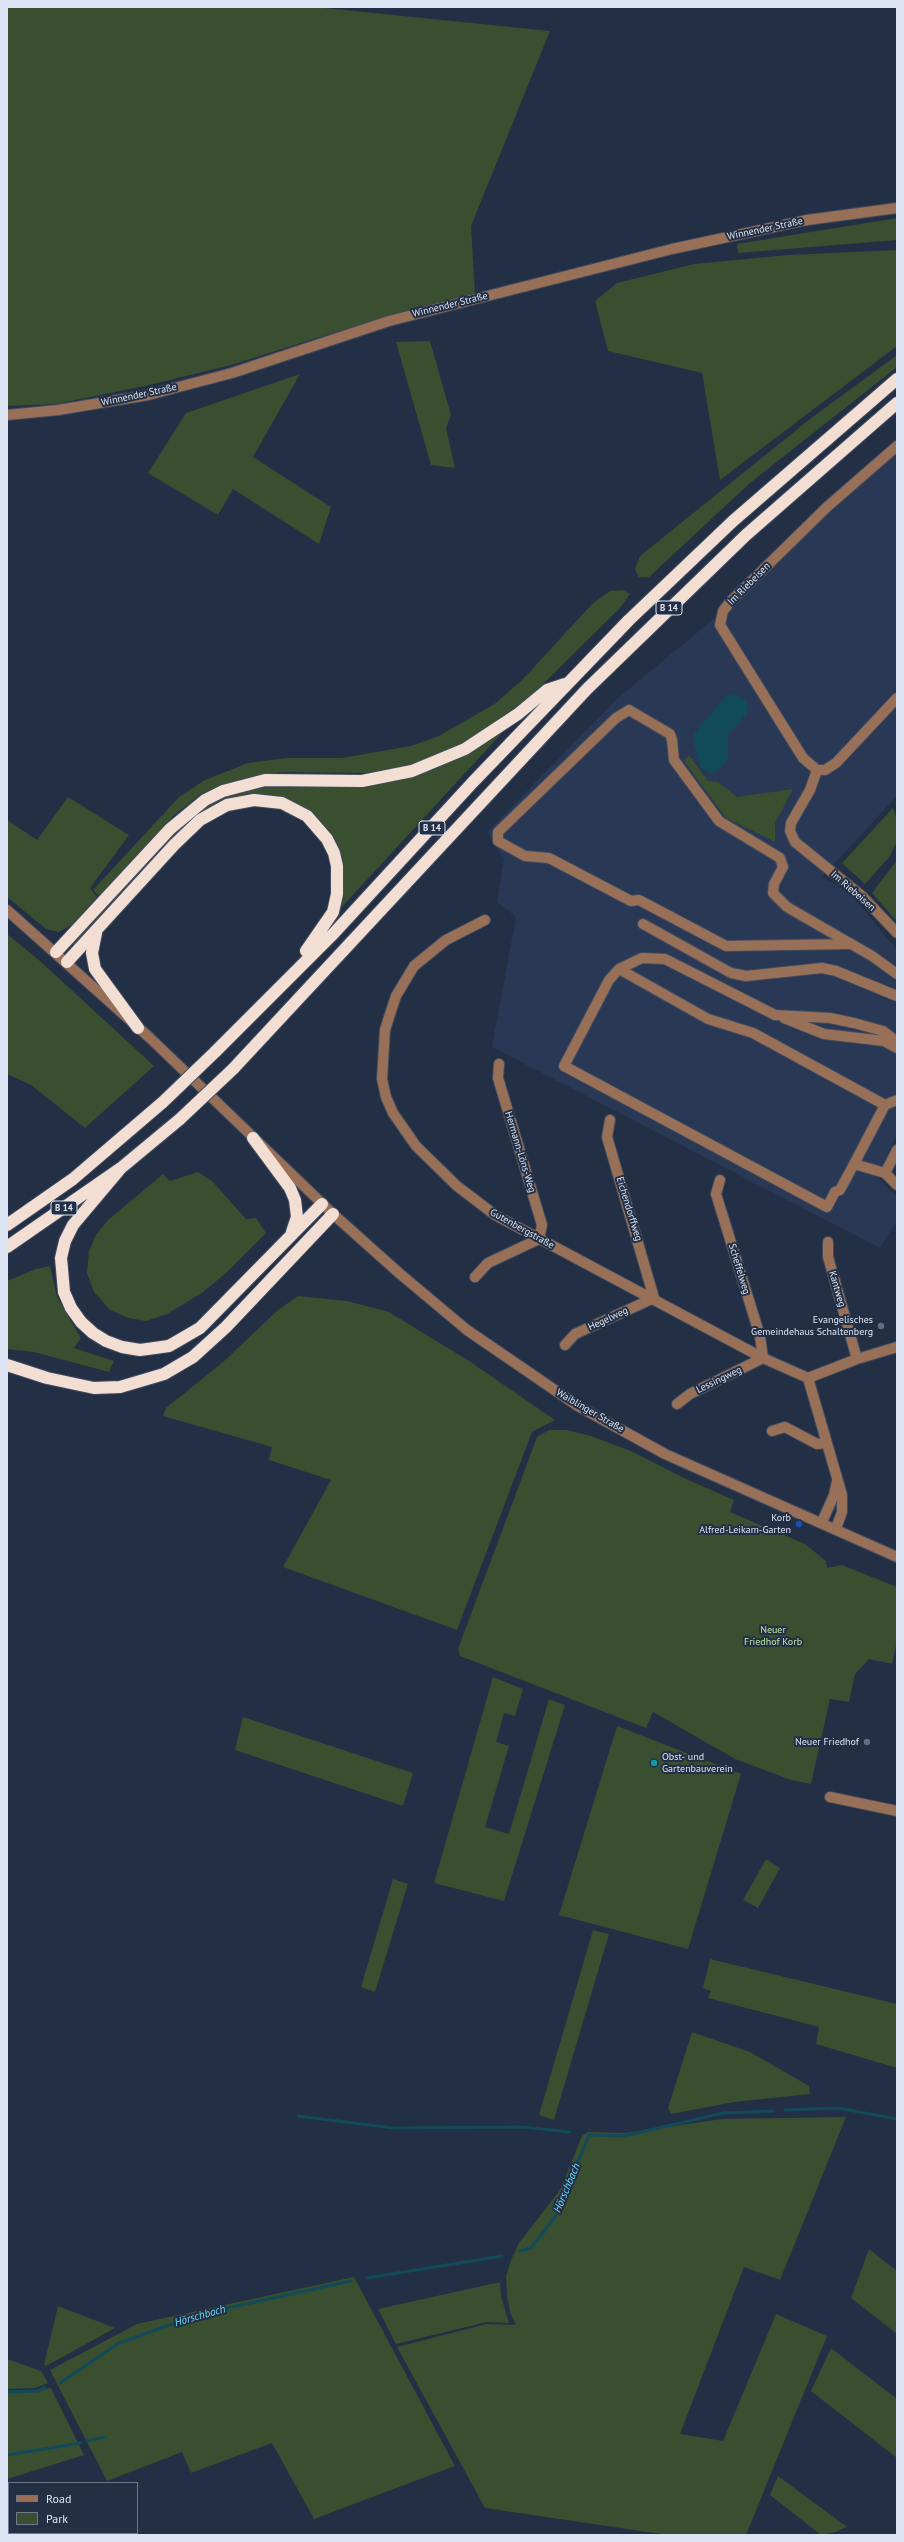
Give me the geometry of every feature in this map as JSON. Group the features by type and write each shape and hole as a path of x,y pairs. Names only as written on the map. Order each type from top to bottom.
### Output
{"highway":[{"name":"B 14","path":"7,1225 73,1179 163,1102 215,1052 389,874 567,684 733,521 843,423 897,378"},
{"name":"B 14","path":"7,1247 121,1168 180,1119 233,1068 587,689 746,535 897,403"},
{"path":"56,952 170,829 205,800 223,791 265,780 362,780 412,771 465,749 518,714 547,690 567,684"},
{"path":"67,962 174,845 200,820 214,811 240,801 254,800 275,802 295,809 317,826 327,839 337,866 338,894 333,912 302,956 295,971"},
{"path":"98,928 92,953 95,969 138,1028"},
{"path":"253,1138 290,1188 295,1200 297,1217 289,1239"},
{"path":"121,1168 73,1225 65,1241 61,1258 64,1292 71,1308 81,1322 106,1341 140,1350 169,1346 184,1340 216,1314 322,1204"},
{"path":"7,1365 61,1382 94,1388 120,1387 164,1374 193,1357 226,1327 333,1214"}],"street":[{"name":"Winnender Straße","path":"7,415 58,410 148,395 232,373 389,321 672,249 807,220 897,208"},
{"name":"Im Riebeisen","path":"897,446 821,513 730,602 720,618 723,632 803,758 817,770 810,790 791,823 790,831 795,842 863,897 897,933"},
{"path":"817,770 826,770 836,763 897,698"},
{"path":"849,944 726,946 639,900 631,901 549,858 525,856 498,841 498,832 616,718 629,710 670,734 674,760 715,817 780,858 783,867 774,884 773,893 787,907 849,944 897,974"},
{"name":"Waiblinger Straße","path":"7,910 56,952 138,1028 333,1214 438,1307 521,1368 567,1398 665,1454 836,1528 897,1557"},
{"name":"Gutenbergstraße","path":"485,920 446,940 423,957 406,976 396,996 385,1030 382,1078 386,1098 393,1113 416,1146 473,1198 495,1215 654,1298 763,1358 808,1378"},
{"path":"643,924 731,973 746,976 822,968 836,971 897,996"},
{"path":"897,1048 884,1041 824,1034 775,1015 665,958 642,958 619,969 609,980 564,1066 827,1207 835,1192 840,1190 885,1106 897,1100"},
{"path":"619,969 708,1019 753,1033 885,1106"},
{"path":"775,1015 830,1018 854,1023 883,1031 897,1042"},
{"name":"Hermann-Löns-Weg","path":"499,1064 498,1078 542,1225 539,1239"},
{"name":"Eichendorffweg","path":"610,1120 607,1137 654,1298"},
{"path":"885,1173 897,1150"},
{"path":"854,1164 885,1173 897,1185"},
{"name":"Scheffelweg","path":"720,1180 716,1194 760,1336 763,1358"},
{"path":"475,1277 488,1263 539,1239"},
{"name":"Kantweg","path":"828,1242 828,1258 857,1359"},
{"name":"Hegelweg","path":"565,1345 575,1334 654,1298"},
{"path":"836,1528 844,1504 808,1378 857,1359 897,1347"},
{"name":"Lessingweg","path":"676,1404 690,1394 763,1358"},
{"path":"772,1431 785,1428 817,1444 826,1443"},
{"path":"822,1522 834,1495 836,1475"},
{"path":"830,1797 897,1811"}],"shaded area":[{"path":"897,448 897,796 822,877 849,892 897,950 897,1135 876,1176 897,1197 897,1221 880,1248 492,1047 516,917 497,902 504,859 487,832 618,698 723,611"},
{"path":"735,694 742,697 748,704 747,713 728,735 728,759 718,771 709,773 701,768 693,741 694,734 726,696"}],"green space":[{"path":"7,7 315,7 550,31 471,226 475,295 387,316 231,365 145,386 56,404 7,406"},
{"path":"897,218 897,240 738,253 737,244"},
{"path":"897,250 897,346 720,480 702,373 608,351 595,301 617,283 694,264 788,255"},
{"path":"430,341 451,415 446,428 455,468 431,465 396,342"},
{"path":"897,355 897,367 750,483 649,577 639,577 635,569 640,556 810,419"},
{"path":"300,374 253,457 331,507 319,544 233,489 218,515 148,473 186,413"},
{"path":"623,590 630,594 620,608 534,693 491,725 460,745 422,761 393,770 365,773 281,772 238,780 202,793 173,816 99,896 93,890 179,797 205,780 248,763 286,758 342,758 411,746 439,736 496,703 524,678 592,604 610,591"},
{"path":"502,733 340,909 343,890 324,827 253,794 220,802 202,813 75,946 72,944 159,846 195,812 222,796 252,787 283,784 376,783 434,769"},
{"path":"689,755 708,781 718,782 737,797 793,789 775,823 775,842 726,818 684,761"},
{"path":"68,797 129,835 90,888 97,897 73,924 59,932 46,929 7,897 7,820 37,840"},
{"path":"893,808 897,820 897,841 890,856 865,884 842,863"},
{"path":"897,860 897,922 872,893"},
{"path":"7,934 40,961 154,1066 85,1128 31,1085 7,1074"},
{"path":"198,1172 212,1181 246,1219 256,1218 266,1233 227,1272 202,1293 167,1314 146,1321 128,1318 110,1310 94,1292 87,1273 89,1251 96,1235 108,1220 163,1174 170,1181"},
{"path":"50,1266 57,1297 81,1338 74,1348 114,1361 109,1372 34,1352 7,1349 7,1281 36,1269"},
{"path":"298,1296 347,1301 389,1312 469,1361 555,1420 532,1432 457,1630 283,1567 331,1480 269,1460 272,1447 163,1416 166,1408 223,1362 278,1310"},
{"name":"Neuer Friedhof Korb","path":"549,1430 567,1430 591,1436 631,1451 686,1479 734,1500 730,1512 805,1544 826,1561 827,1568 842,1565 897,1587 897,1641 892,1664 869,1659 855,1674 849,1702 830,1699 811,1784 791,1780 735,1759 653,1712 646,1728 460,1656 458,1649 537,1437"},
{"path":"493,1677 523,1689 515,1716 504,1713 496,1742 509,1746 485,1827 509,1834 549,1699 565,1705 504,1901 434,1883"},
{"path":"243,1717 413,1773 403,1806 235,1750"},
{"path":"617,1726 741,1774 688,1949 559,1915"},
{"path":"766,1859 780,1868 758,1908 743,1900"},
{"path":"393,1879 408,1884 375,1992 361,1987"},
{"path":"593,1930 609,1934 554,2120 539,2115"},
{"path":"710,1959 897,2004 897,2068 816,2044 819,2027 708,1998 711,1991 703,1988"},
{"path":"692,2032 750,2052 809,2086 810,2094 734,2102 671,2114 668,2108"},
{"path":"846,2117 780,2280 744,2267 680,2434 723,2441 776,2314 827,2336 746,2535 668,2535 485,2508 397,2347 487,2324 516,2325 510,2312 507,2296 506,2276 511,2260 519,2243 560,2190 582,2136 588,2132 625,2133 722,2119"},
{"path":"869,2249 897,2271 897,2334 851,2298"},
{"path":"354,2277 455,2466 314,2519 272,2443 191,2473 182,2452 107,2481 50,2370 137,2324"},
{"path":"500,2282 501,2296 509,2323 487,2322 396,2344 378,2309"},
{"path":"58,2306 115,2328 46,2366 44,2365"},
{"path":"831,2348 897,2399 897,2458 811,2391"},
{"path":"7,2359 41,2371 48,2383 35,2388 7,2389"},
{"path":"51,2388 84,2455 7,2479 7,2393"},
{"path":"778,2476 847,2527 835,2532 821,2535 770,2495"}],"waterway":[{"path":"785,2110 838,2108 897,2119"},
{"path":"591,2135 624,2136 723,2113 773,2111"},
{"path":"298,2116 394,2128 522,2127 570,2132"},
{"name":"Hörschbach","path":"520,2251 531,2248 555,2217 589,2135"},
{"name":"Hörschbach","path":"367,2278 502,2256"},
{"name":"Hörschbach","path":"60,2383 119,2343 200,2314 351,2281"},
{"name":"Hörschbach","path":"7,2392 37,2391 45,2388"},
{"name":"Hörschbach","path":"87,2441 104,2437"},
{"name":"Hörschbach","path":"7,2455 81,2443"}],"place":[{"name":"Evangelisches Gemeindehaus Schaltenberg","path":"881,1326"},
{"name":"Korb Alfred-Leikam-Garten","path":"799,1524"},
{"name":"Neuer Friedhof","path":"867,1742"},
{"name":"Obst- und Gartenbauverein","path":"654,1763"}]}
